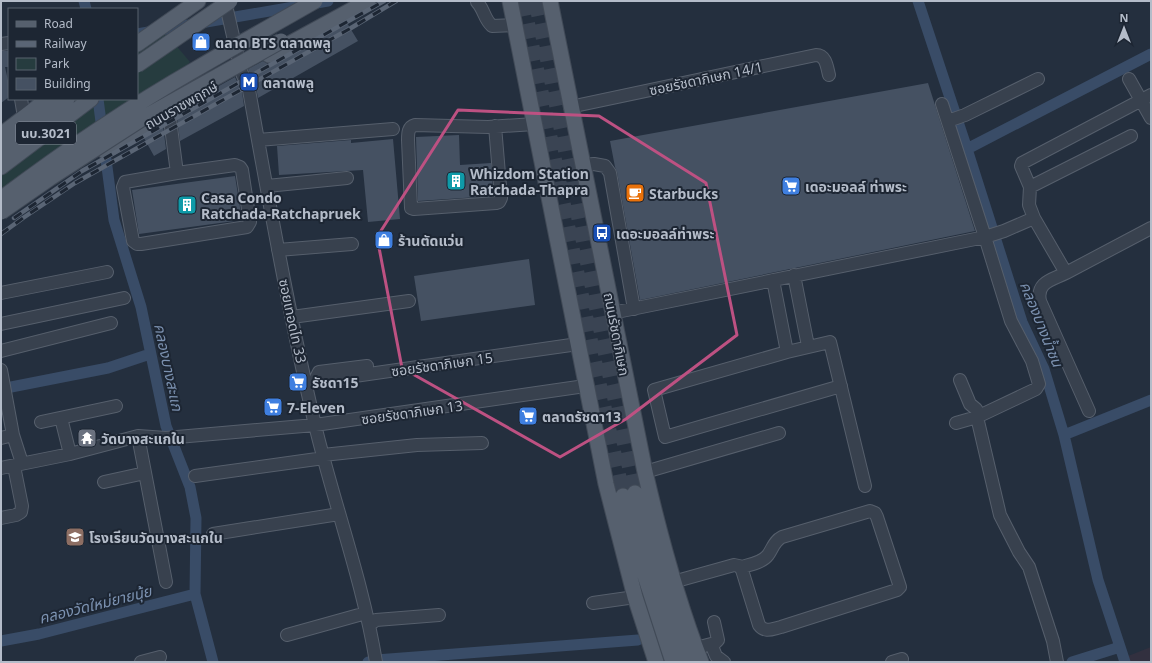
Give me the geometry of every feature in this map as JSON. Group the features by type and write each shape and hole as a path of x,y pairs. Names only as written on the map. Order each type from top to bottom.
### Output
{"main road":[{"path":"138,31 180,1"},
{"path":"138,43 198,1"},
{"path":"138,64 230,1"},
{"name":"ถนนราชพฤกษ์","path":"1,199 58,158 153,95 315,1"},
{"path":"1,212 50,178 143,118 354,1"},
{"name":"ถนนราชพฤกษ์","path":"1,220 61,178 169,112 368,1"},
{"path":"510,1 585,386 612,514 635,597 656,662"},
{"name":"ถนนรัชดาภิเษก","path":"550,1 570,107 645,472 661,540 673,582 701,662"},
{"name":"นบ.3021","path":"1,135 45,100"},
{"path":"1,152 15,139 66,100"},
{"name":"นบ.3021","path":"1,167 90,100"},
{"path":"673,662 638,554 629,494 686,662"}],"street":[{"name":"ซอยเทอดไท 33","path":"225,1 241,71 249,90 278,250 292,317 310,382 316,425 366,613 376,662"},
{"path":"477,2 481,6 487,22 492,26 515,25"},
{"name":"ซอยรัชดาภิเษก 14/1","path":"570,107 816,55 820,55 824,58 829,75"},
{"path":"952,120 1038,79"},
{"path":"1129,79 1146,98 1151,118"},
{"path":"1066,273 1034,218 1029,205 1030,186 1021,167 1022,163 1146,98"},
{"path":"21,100 24,117"},
{"path":"942,104 952,120 1011,321 1032,361 1040,382 1036,389 979,416 956,423"},
{"path":"169,112 177,173"},
{"path":"495,126 501,198 499,202 414,209 411,208 408,140 409,130 411,127 415,125 495,126 535,124"},
{"path":"258,140 393,129"},
{"path":"1030,186 1131,136"},
{"path":"583,165 594,164 605,166 610,173 634,309"},
{"path":"234,165 240,167 242,170 250,222 248,226 245,229 137,244 134,242 131,238 123,187 124,183 128,181 177,173 234,165"},
{"path":"266,186 347,178"},
{"path":"612,313 987,236 1004,231 1034,218"},
{"path":"1089,412 1039,296 1040,288 1043,285 1151,228"},
{"path":"278,250 352,244"},
{"path":"1,293 107,272"},
{"path":"794,275 808,346"},
{"path":"772,280 787,352"},
{"path":"1,324 124,298"},
{"path":"292,317 409,301"},
{"path":"1,351 111,323"},
{"path":"841,386 665,438 654,390 808,346 830,342 841,386 865,486"},
{"name":"ซอยรัชดาภิเษก 15","path":"310,382 578,344"},
{"path":"310,382 319,372 445,356"},
{"path":"1,370 18,464 22,506 21,512 16,515 1,518"},
{"path":"960,380 970,404 976,409 979,416 1000,515 1018,552 1029,567 1054,641 1057,662"},
{"name":"ซอยรัชดาภิเษก 13","path":"1,468 70,454 138,436 166,438 316,425 585,386"},
{"path":"41,422 116,406"},
{"path":"61,418 70,454"},
{"path":"645,472 779,433"},
{"path":"1,438 13,435"},
{"path":"138,436 166,582"},
{"path":"195,476 324,456 417,445 482,443"},
{"path":"104,482 145,472"},
{"path":"673,582 734,566 741,567 756,562 766,557 776,541 782,537 872,511 876,514 900,587 896,590 802,620 765,630 759,625 741,567"},
{"path":"213,534 339,514"},
{"path":"593,603 635,597"},
{"path":"287,635 366,613"},
{"path":"369,625 376,620 439,615"},
{"path":"696,648 715,643 718,640 714,622"},
{"path":"711,644 716,656 724,662"},
{"path":"141,662 160,657"}],"highlighted area":[{"path":"458,110 599,116 706,183 737,335 626,419 560,457 402,368 377,237"}],"shaded area":[{"path":"1151,647 1151,662 1130,662 1128,656"}],"green space":[{"path":"157,23 190,62 142,109 1,215 1,141 55,100 138,100 138,35"}],"building":[{"path":"347,23 358,41 258,98 256,87 248,69 263,61 268,64 273,63"},
{"path":"1,51 8,51 8,67 5,67 8,80 8,98 1,103"},
{"path":"235,77 242,92 244,106 180,141 177,117 183,112 183,106"},
{"name":"เดอะมอลล์ ท่าพระ","path":"928,83 975,231 640,300 610,141"},
{"path":"163,126 166,149 154,156 144,138"},
{"name":"Whizdom Station Ratchada-Thapra","path":"459,135 460,165 491,163 493,196 418,201 416,137"},
{"path":"393,139 400,219 368,222 363,170 279,175 277,146 351,140 351,143"},
{"name":"Casa Condo Ratchada-Ratchapruek","path":"235,176 242,220 139,234 132,190"},
{"path":"529,259 535,305 421,321 414,276"}],"waterway":[{"name":"คลองบางสะแก","path":"84,1 86,8"},
{"path":"138,34 328,1"},
{"name":"คลองบางน้ำชน","path":"918,1 1022,322 1044,369 1064,435 1098,580 1125,662"},
{"path":"967,149 1151,54"},
{"name":"คลองบางสะแก","path":"98,100 114,220 141,307 166,426 190,487 196,518 195,594 213,662"},
{"path":"1,389 108,368 150,354"},
{"path":"1064,435 1151,400"},
{"name":"คลองวัดใหม่ยายนุ้ย","path":"1,641 39,634 195,594"},
{"path":"368,662 376,660 638,640"},
{"path":"1072,662 1120,647"}],"tunnel":[{"path":"523,1 597,374 623,496"},
{"path":"536,1 609,371 635,493"}],"railway":[{"path":"14,218 82,171 384,1"},
{"path":"1,234 75,183 351,28 396,1"}],"place":[{"name":"ตลาด BTS ตลาดพลู","path":"201,42"},
{"name":"ตลาดพลู","path":"249,82"},
{"name":"Whizdom Station Ratchada-Thapra","path":"456,181"},
{"name":"เดอะมอลล์ ท่าพระ","path":"791,186"},
{"name":"Starbucks","path":"635,193"},
{"name":"Casa Condo Ratchada-Ratchapruek","path":"187,205"},
{"name":"เดอะมอลล์ท่าพระ","path":"602,233"},
{"name":"ร้านตัดแว่น","path":"384,240"},
{"name":"รัชดา15","path":"298,382"},
{"name":"7-Eleven","path":"273,407"},
{"name":"ตลาดรัชดา13","path":"528,416"},
{"name":"วัดบางสะแกใน","path":"87,438"},
{"name":"โรงเรียนวัดบางสะแกใน","path":"75,537"}]}
